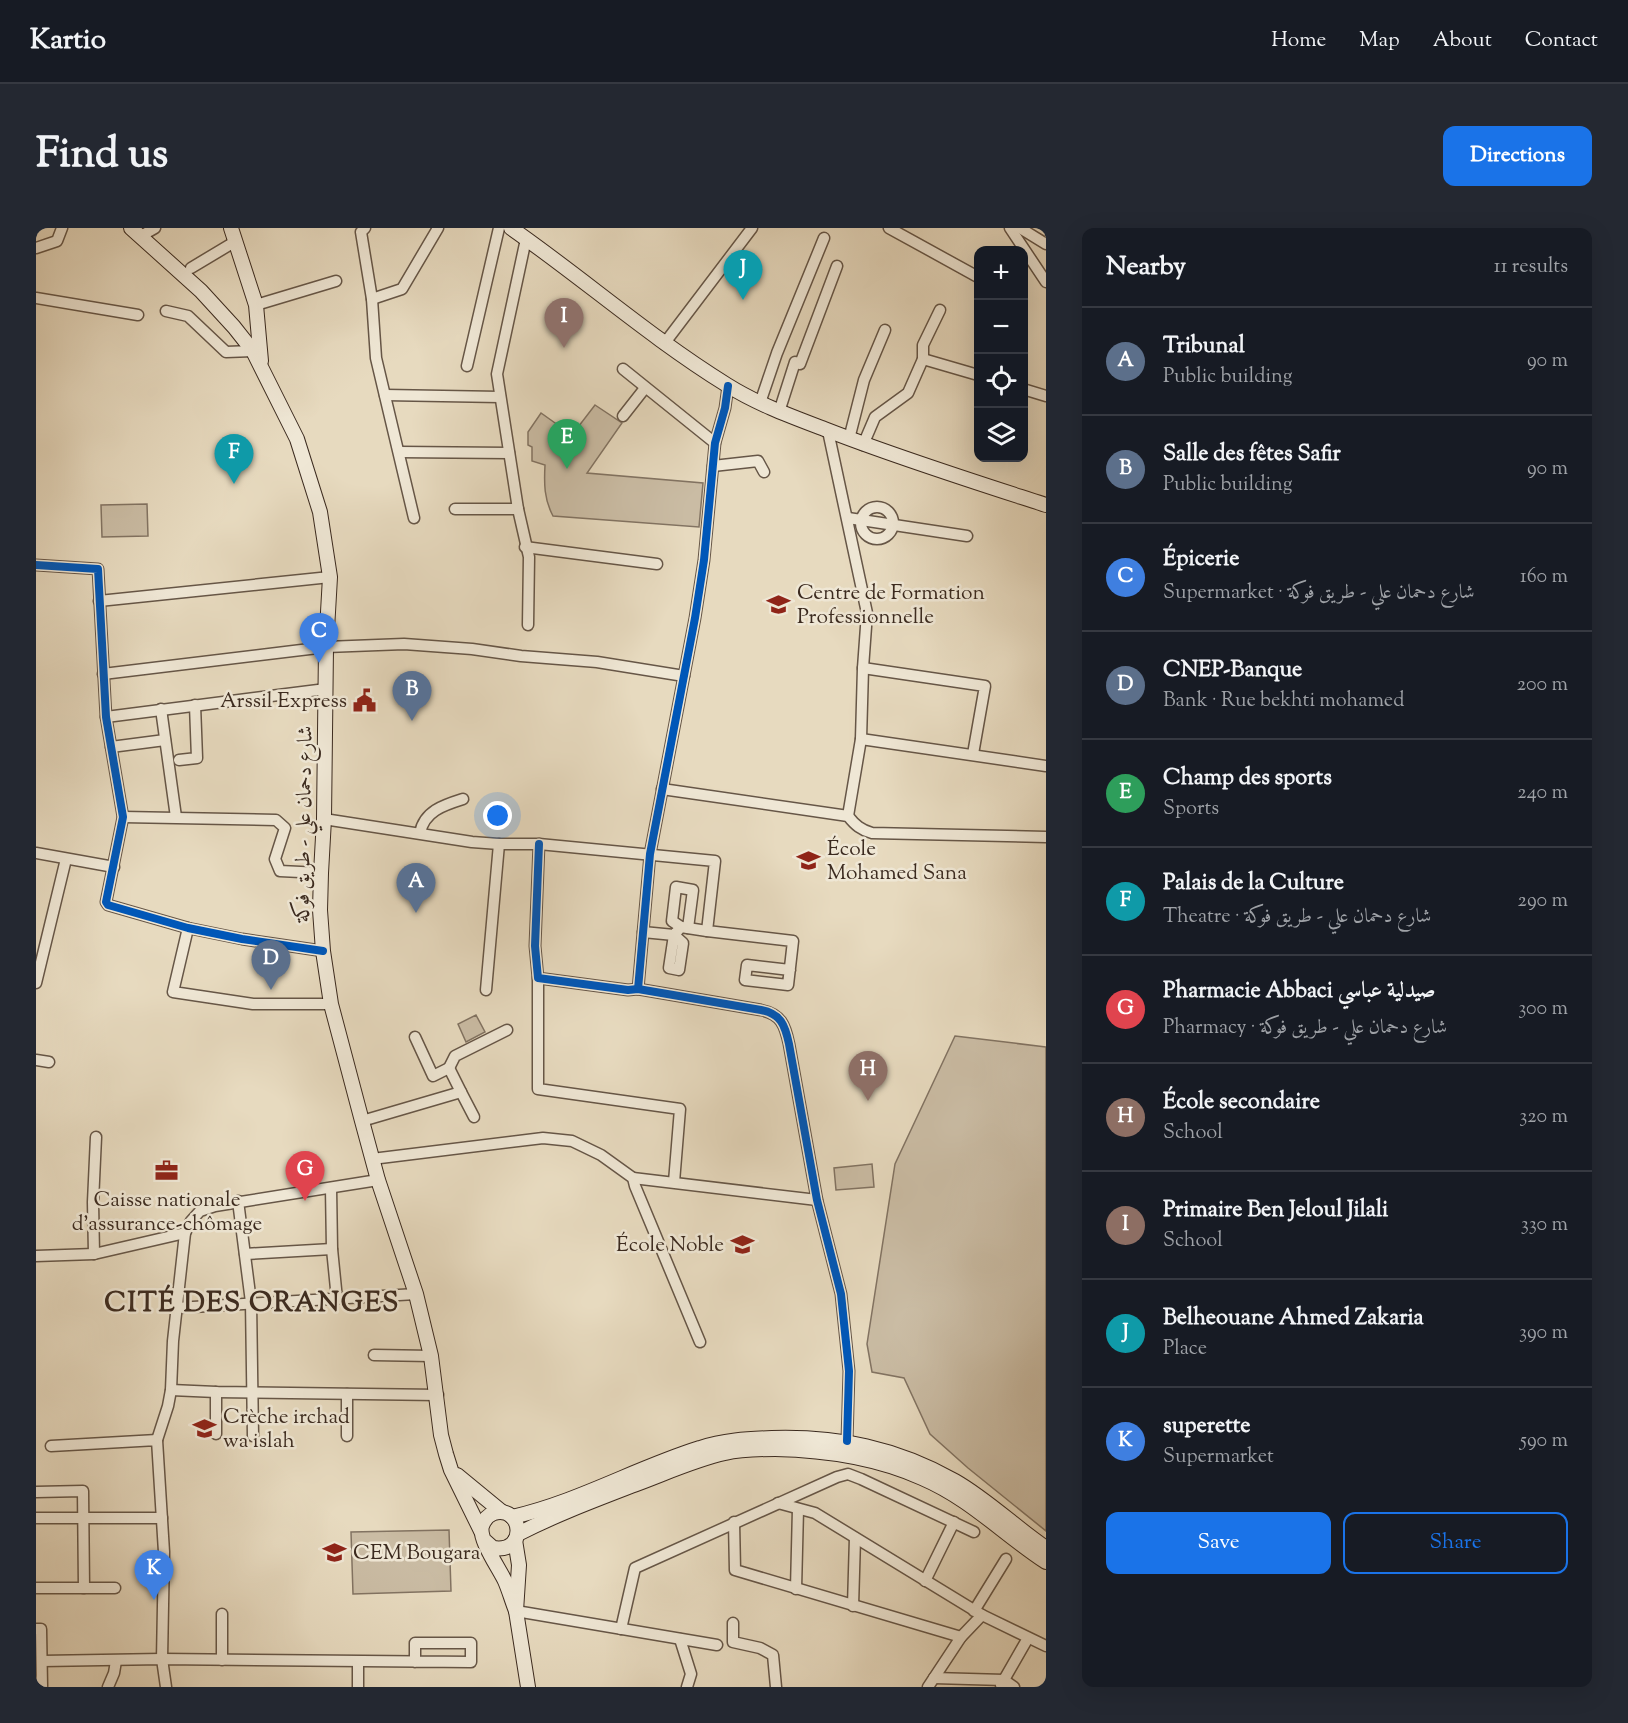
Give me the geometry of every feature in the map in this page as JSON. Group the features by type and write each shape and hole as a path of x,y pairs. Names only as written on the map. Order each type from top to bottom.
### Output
{"main road":[{"path":"511,228 553,257 664,344 728,386 760,403 863,445 1046,505"},
{"name":"شارع دحمان علي - طريق فوكة","path":"136,232 201,291 253,351 297,439 320,512 330,577 326,647 324,819 320,910 331,1004 378,1180 416,1294 438,1395 441,1435 451,1470 505,1581 516,1611 528,1687"},
{"path":"234,235 256,305 262,369"},
{"path":"451,1470 507,1515 518,1528 511,1545 500,1549 493,1548 483,1535 485,1519 489,1515 507,1515 549,1508 672,1458 716,1444 744,1439 805,1437 847,1441 900,1455 955,1481 992,1506 1046,1548"},
{"path":"516,1537 556,1515 701,1460 746,1450 805,1449 867,1458 922,1478 980,1511 1046,1562"},
{"name":"شارع دحمان علي - طريق فوكة","path":"516,1537 519,1565 516,1611"}],"street":[{"path":"57,254 57,241 62,228"},
{"path":"136,232 155,228"},
{"path":"372,299 402,289 438,228"},
{"path":"467,366 498,228"},
{"path":"664,344 752,228"},
{"path":"889,228 974,275"},
{"path":"1010,228 1046,282"},
{"path":"1020,228 1046,244"},
{"path":"361,229 372,299 376,358 414,518"},
{"path":"191,268 234,235"},
{"path":"760,403 777,353 824,238"},
{"path":"526,239 497,374 518,509 525,547 529,556 528,625"},
{"path":"36,248 57,241"},
{"path":"779,412 795,362 800,364 837,266"},
{"path":"256,305 336,281"},
{"path":"36,298 138,315"},
{"path":"863,445 875,417 908,393 923,359 924,345 940,310"},
{"path":"166,311 188,316 226,352 253,351"},
{"path":"849,439 864,381 885,330"},
{"path":"923,359 974,374"},
{"path":"622,369 715,443"},
{"path":"638,988 651,854 695,618 704,560 715,443 725,408 728,386"},
{"path":"623,416 645,388"},
{"path":"1028,391 1046,396"},
{"path":"385,395 500,398"},
{"path":"828,430 867,604 861,740 848,816"},
{"path":"399,452 509,453"},
{"path":"713,466 758,461 765,472"},
{"path":"455,509 518,509"},
{"path":"848,518 967,536"},
{"path":"861,520 864,532 874,538 887,535 893,525"},
{"path":"525,547 657,564"},
{"path":"36,565 98,569 106,717 123,817 106,902 108,905 188,928 323,951"},
{"path":"99,601 330,577"},
{"path":"104,674 326,647 404,644 597,662 684,676"},
{"path":"863,668 985,686 973,754"},
{"path":"106,717 326,689"},
{"path":"179,760 197,758 195,705"},
{"path":"161,709 176,817"},
{"path":"111,747 165,740"},
{"path":"861,740 1046,766"},
{"path":"662,789 848,816 855,825 872,833 1046,837"},
{"path":"420,833 422,824 433,810 463,799"},
{"path":"123,817 276,820 285,828 275,859 280,871 321,873"},
{"path":"324,819 499,844 539,844 715,861 707,931"},
{"path":"486,990 499,844"},
{"path":"539,844 535,946 538,978 538,1089 680,1109 675,1182"},
{"path":"36,853 114,867"},
{"path":"36,983 66,859"},
{"path":"188,928 173,992 253,1004 331,1004"},
{"path":"643,932 707,931 793,941 790,970"},
{"path":"538,978 628,990 638,988 773,1012 782,1023 789,1044 817,1200 831,1250 846,1330 849,1371 847,1441"},
{"path":"474,1117 449,1068 450,1061 455,1056 507,1030"},
{"path":"415,1037 434,1076 449,1068"},
{"path":"36,1060 48,1062"},
{"path":"362,1121 461,1092"},
{"path":"94,1254 93,1202 96,1137"},
{"path":"372,1159 543,1138 572,1141 600,1155 633,1178 817,1200"},
{"path":"633,1178 700,1342"},
{"path":"166,1687 162,1659 164,1552 157,1440 171,1390 176,1308 185,1233 190,1221 200,1211 215,1206 378,1180"},
{"path":"331,1188 332,1249 337,1299"},
{"path":"238,1202 251,1302 253,1436"},
{"path":"36,1256 94,1254 185,1233"},
{"path":"245,1254 332,1249"},
{"path":"176,1308 416,1294"},
{"path":"374,1355 431,1356"},
{"path":"171,1390 438,1395"},
{"path":"216,1392 216,1434"},
{"path":"346,1436 347,1394"},
{"path":"51,1446 157,1440"},
{"path":"621,1629 635,1568 837,1476 848,1474 974,1532"},
{"path":"36,1492 83,1491 84,1588"},
{"path":"778,1503 815,1513 978,1613 1046,1646"},
{"path":"796,1589 798,1509"},
{"path":"36,1518 162,1518"},
{"path":"734,1522 735,1570 961,1637"},
{"path":"925,1581 954,1522"},
{"path":"853,1606 855,1538"},
{"path":"931,1682 978,1613 1006,1559"},
{"path":"36,1588 115,1588"},
{"path":"516,1611 717,1645"},
{"path":"222,1614 222,1660"},
{"path":"733,1623 733,1642 760,1648 773,1655 776,1687"},
{"path":"36,1629 41,1629 42,1661 42,1686 36,1686"},
{"path":"1002,1684 1028,1638"},
{"path":"680,1639 690,1674 687,1687"},
{"path":"42,1661 162,1659 358,1662 415,1662 471,1662 471,1643 415,1643 415,1662"},
{"path":"108,1687 116,1661"},
{"path":"358,1662 358,1687"},
{"path":"931,1682 1002,1684 1014,1687"}],"shaded area":[{"path":"595,405 622,423 587,473 703,483 699,527 553,516 545,491 545,465 532,461 532,447 528,445 528,432 541,413 572,435"},
{"path":"147,504 148,536 102,537 101,505"},
{"path":"476,1015 485,1032 466,1042 458,1024"},
{"path":"955,1036 1046,1047 1046,1531 930,1434 904,1378 872,1372 867,1344 895,1164"},
{"path":"872,1164 874,1187 836,1190 834,1168"},
{"path":"449,1530 451,1591 353,1594 351,1532"}],"cycle path":[{"path":"638,989 650,854 695,618 704,560 715,443 725,408 728,386"},
{"path":"36,565 98,569 106,717 123,817 106,902 108,905 188,928 323,951"},
{"path":"539,844 535,946 538,978 628,990 638,989 761,1010 773,1014 784,1026 817,1200 841,1294 849,1371 847,1441"}],"place":[{"name":"Belheouane Ahmed Zakaria","path":"743,300"},
{"name":"Primaire Ben Jeloul Jilali","path":"564,348"},
{"name":"Champ des sports","path":"567,469"},
{"name":"Palais de la Culture","path":"234,484"},
{"name":"Centre de Formation Professionnelle","path":"779,604"},
{"name":"Épicerie","path":"319,663"},
{"name":"Arssil Express","path":"365,700"},
{"name":"Salle des fêtes Safir","path":"412,721"},
{"name":"École Mohamed Sana","path":"809,860"},
{"name":"Tribunal","path":"416,913"},
{"name":"CNEP-Banque","path":"271,990"},
{"name":"École secondaire","path":"868,1101"},
{"name":"Caisse nationale d'assurance-chômage","path":"167,1171"},
{"name":"Pharmacie Abbaci صيدلية عباسي","path":"305,1201"},
{"name":"École Noble","path":"742,1244"},
{"name":"Crèche irchad wa islah","path":"205,1428"},
{"name":"CEM Bougara","path":"335,1552"},
{"name":"superette","path":"154,1600"}],"district":[{"name":"CITÉ DES ORANGES","path":"252,1302"}]}
